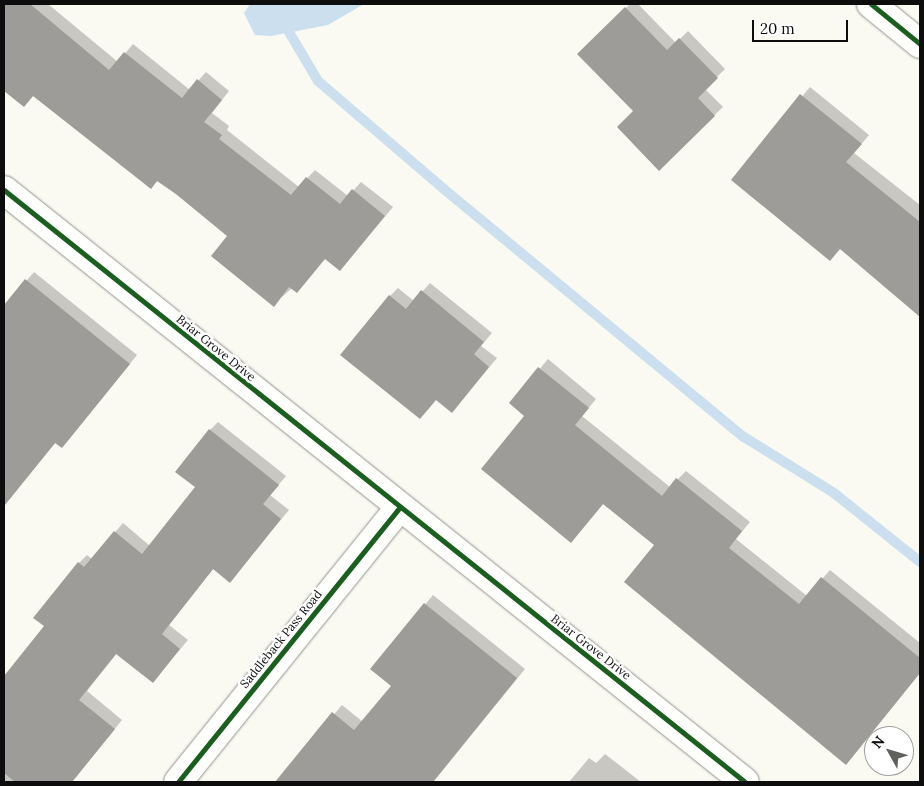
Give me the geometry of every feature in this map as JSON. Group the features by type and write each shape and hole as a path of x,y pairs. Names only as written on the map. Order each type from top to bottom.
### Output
{"street":[{"path":"871,4 920,44"},
{"name":"Briar Grove Drive","path":"4,190 399,508 745,782"},
{"name":"Saddleback Pass Road","path":"178,782 399,508"}],"water":[{"path":"250,4 364,4 328,25 271,36 255,35 244,13"}],"building":[{"path":"4,4 30,4 109,70 124,52 182,98 197,79 222,100 204,122 222,135 219,139 291,195 306,177 340,204 352,189 385,216 340,271 325,259 297,293 289,287 274,307 211,256 227,236 176,194 157,181 151,189 33,96 24,107 4,91"},
{"path":"625,7 667,50 679,38 718,78 698,98 715,116 659,171 617,127 633,111 577,54"},
{"path":"800,94 862,144 846,162 920,222 920,317 840,249 830,261 731,180"},
{"path":"25,279 130,364 62,448 55,443 4,506 4,305"},
{"path":"421,290 484,342 474,354 489,367 452,413 436,400 420,419 340,355 389,295 406,309"},
{"path":"538,367 589,408 575,425 662,496 676,478 742,531 729,548 799,604 821,577 920,658 920,673 877,726 864,726 864,743 846,765 624,582 654,545 603,504 571,543 481,469 524,416 509,403"},
{"path":"209,429 279,485 263,504 281,519 230,583 213,569 162,634 180,649 153,683 116,654 79,700 115,729 72,782 15,782 4,773 4,676 44,626 33,618 78,562 84,567 114,531 142,554 195,487 175,472"},
{"path":"424,603 517,678 433,782 275,782 332,712 354,730 391,686 370,669"}],"waterway":[{"path":"289,32 318,81 445,190 744,437 834,493 920,562"}],"cycle path":[{"path":"871,4 920,44"},
{"path":"4,190 745,782"},
{"path":"178,782 399,508"}]}
